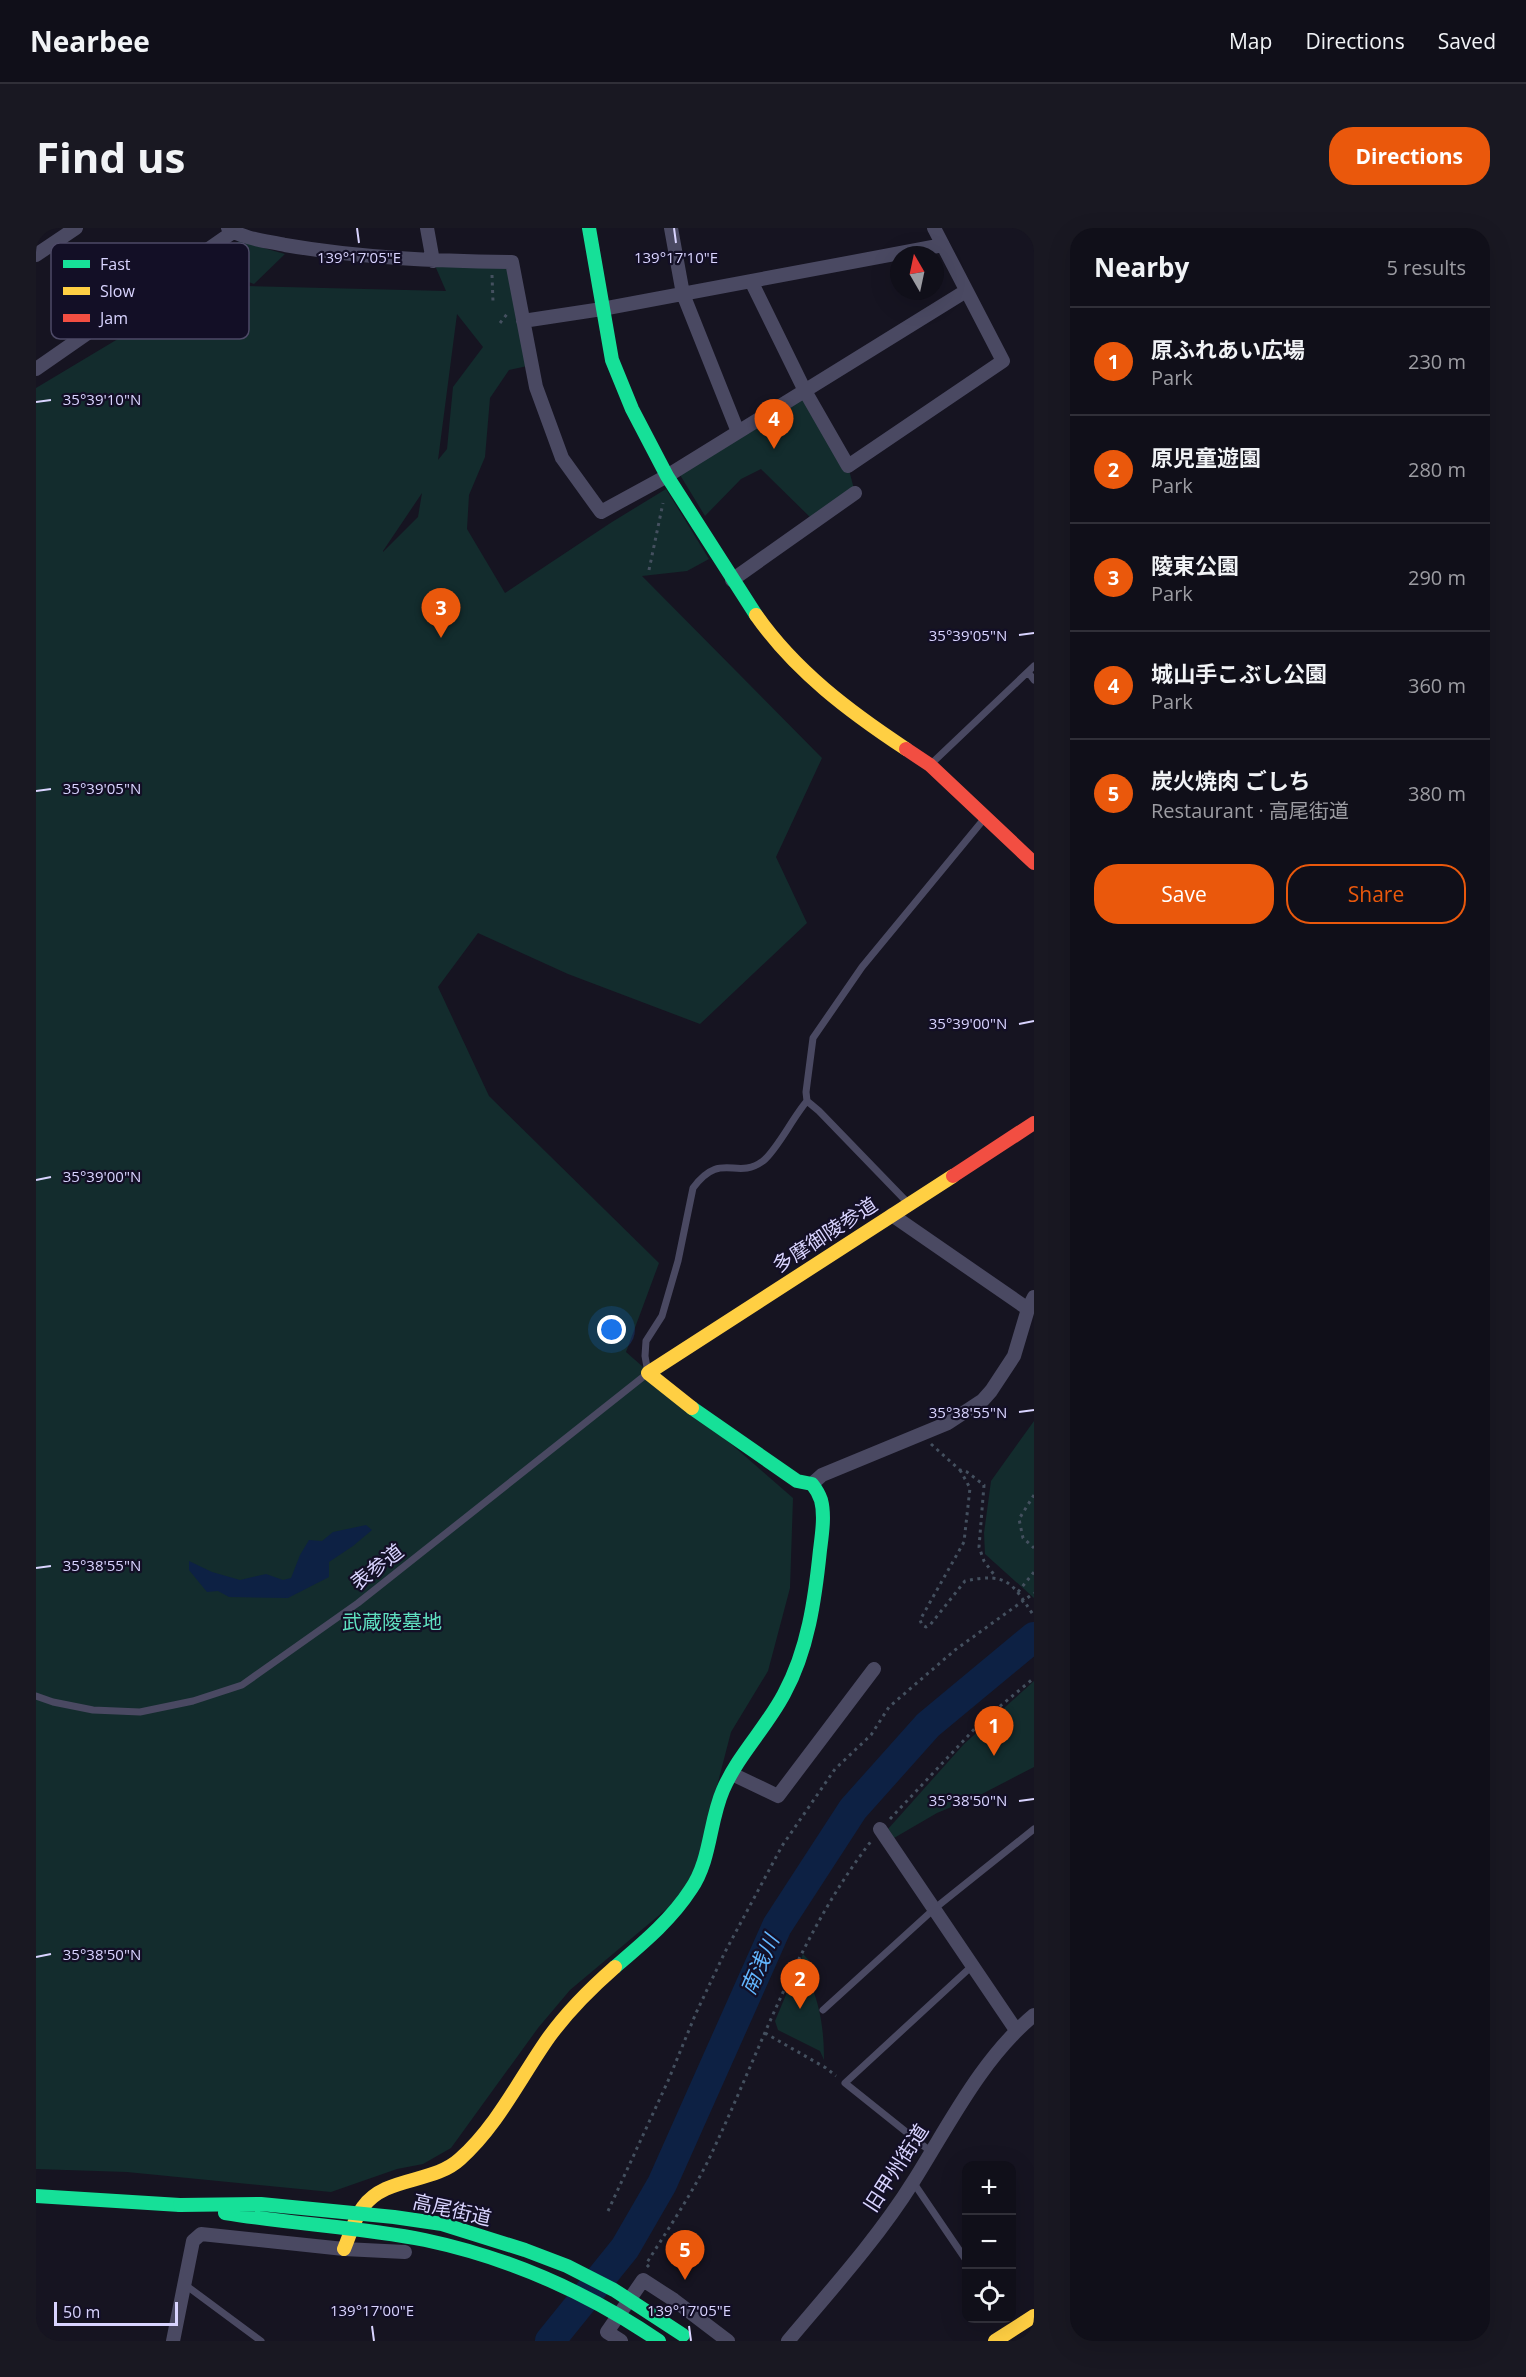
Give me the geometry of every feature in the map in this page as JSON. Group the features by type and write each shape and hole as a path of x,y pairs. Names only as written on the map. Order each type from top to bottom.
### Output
{"main road":[{"path":"589,228 612,360 632,409 667,476 732,580 764,626 819,685 856,716 930,765 1034,863"},
{"name":"多摩御陵参道","path":"643,1378 1034,1122"},
{"path":"344,2249 364,2205 390,2188 451,2166 483,2136 531,2063 571,2009 593,1985 674,1913 693,1887 702,1869 719,1801 732,1774 785,1694 796,1670 806,1639 815,1592 823,1516 819,1494 812,1484 797,1481 678,1398 643,1378"},
{"name":"高尾街道","path":"36,2196 180,2205 261,2204 442,2224 567,2266 614,2290 687,2338"},
{"name":"高尾街道","path":"180,2205 261,2220 439,2242 558,2281 607,2307 659,2341"},
{"path":"995,2341 1034,2316"}],"street":[{"path":"54,243 76,228"},
{"path":"427,228 433,261"},
{"path":"671,228 683,294 738,432"},
{"path":"752,281 805,391 848,466 1003,361 934,228"},
{"path":"213,243 231,230 263,241 326,252 433,261 512,262 536,387 562,458 601,512 667,476 966,291"},
{"path":"36,255 51,245"},
{"path":"523,321 602,309 943,245"},
{"path":"36,369 78,339"},
{"path":"732,580 855,492"},
{"path":"812,1484 822,1476 957,1417 991,1391 1014,1356 1031,1303 892,1215"},
{"path":"732,1774 778,1796 874,1669"},
{"path":"880,1829 1016,2030"},
{"name":"旧甲州街道","path":"788,2341 884,2222 913,2182 930,2151 965,2098 1016,2030 1034,2015"},
{"path":"173,2341 193,2241 201,2234 344,2249 405,2252"},
{"path":"621,2341 607,2332 643,2280 728,2341"}],"lane":[{"path":"930,765 1034,666"},
{"path":"1028,672 1034,680"},
{"path":"643,1378 646,1341 662,1316 678,1261 693,1188 701,1178 719,1166 747,1168 762,1162 768,1156 807,1101 806,1092 813,1038 862,967 985,818"},
{"path":"807,1101 908,1204"},
{"name":"表参道","path":"36,1696 93,1710 140,1712 193,1701 242,1685 358,1603 643,1378"},
{"path":"823,2010 934,1909 1034,1829"},
{"path":"930,2151 845,2084 973,1965"},
{"path":"913,2182 962,2254"},
{"path":"184,2284 261,2341"}],"path":[{"path":"491,262 493,302"},
{"path":"649,570 664,500"},
{"path":"922,1434 960,1470 970,1488 964,1542 920,1620 922,1624 926,1627 930,1624 966,1581 996,1577"},
{"path":"960,1470 967,1472 984,1485 979,1547 984,1561 996,1577 1018,1592 1034,1616"},
{"path":"1034,1495 1020,1519 1023,1539 1034,1548"},
{"path":"1018,1592 1034,1572"},
{"path":"608,2211 720,1962 782,1846 835,1769 871,1735 889,1707 955,1650 1034,1593"},
{"path":"659,2290 663,2283 661,2277 646,2264 702,2172 808,1938 880,1829 981,1722 1034,1678"},
{"path":"765,2033 826,2068 845,2084"}],"green space":[{"path":"249,244 285,254 254,284 249,282"},
{"name":"武蔵陵墓地","path":"433,261 512,262 532,365 509,370 490,398 485,457 469,495 467,529 505,593 666,489 709,559 687,571 642,576 822,758 776,857 807,923 700,1024 568,974 478,933 438,987 489,1096 659,1263 626,1352 793,1498 790,1588 768,1671 731,1732 696,1867 682,1896 570,1990 538,2028 451,2148 423,2164 397,2169 331,2192 127,2172 36,2169 36,388 118,339 249,339 249,286 446,291","holes":["457,314 483,347 453,387 447,449 438,460","422,493 418,517 383,552"]},
{"path":"805,391 848,466 855,493 815,522 761,469 741,479 705,516 677,470"},
{"path":"1034,1421 1034,1598 985,1554 984,1533 991,1481"},
{"path":"1034,1681 1034,1767 980,1795 937,1813 894,1838 888,1829 964,1744"},
{"path":"803,1954 818,1970 811,1985 821,2021 824,2060 820,2051 778,2030 775,2021"}],"water":[{"path":"366,1525 372,1530 329,1562 329,1577 288,1598 229,1597 218,1591 207,1592 189,1570 189,1561 212,1572 240,1580 266,1574 283,1580 291,1578 309,1540 322,1541 333,1532"}],"waterway":[{"name":"南浅川","path":"550,2341 625,2248 662,2184 777,1926 853,1809 928,1725 1034,1637"}],"traffic: fast":[{"path":"589,228 612,360 632,409 667,476 756,615"},
{"path":"615,1967 666,1921 698,1878 718,1802 729,1777 777,1706 799,1660 816,1587 823,1518 821,1500 815,1488 812,1484 797,1481 692,1408"},
{"path":"36,2196 180,2205"},
{"path":"180,2205 261,2204 442,2224 567,2266 614,2290 683,2335"},
{"path":"225,2213 400,2236 457,2247 517,2267 576,2292 659,2341"}],"traffic: slow":[{"path":"756,615 788,654 825,689 906,749"},
{"path":"692,1408 648,1373 953,1176"},
{"path":"344,2249 357,2217 372,2197 396,2185 437,2173 460,2159 474,2146 508,2101 556,2027 580,2000 615,1967"},
{"path":"995,2341 1034,2316"}],"traffic: jam":[{"path":"906,749 930,765 1034,863"},
{"path":"953,1176 1034,1123"}],"place":[{"name":"城山手こぶし公園","path":"774,449"},
{"name":"陵東公園","path":"441,638"},
{"name":"原ふれあい広場","path":"994,1756"},
{"name":"原児童遊園","path":"800,2009"},
{"name":"炭火焼肉 ごしち","path":"685,2280"}]}
